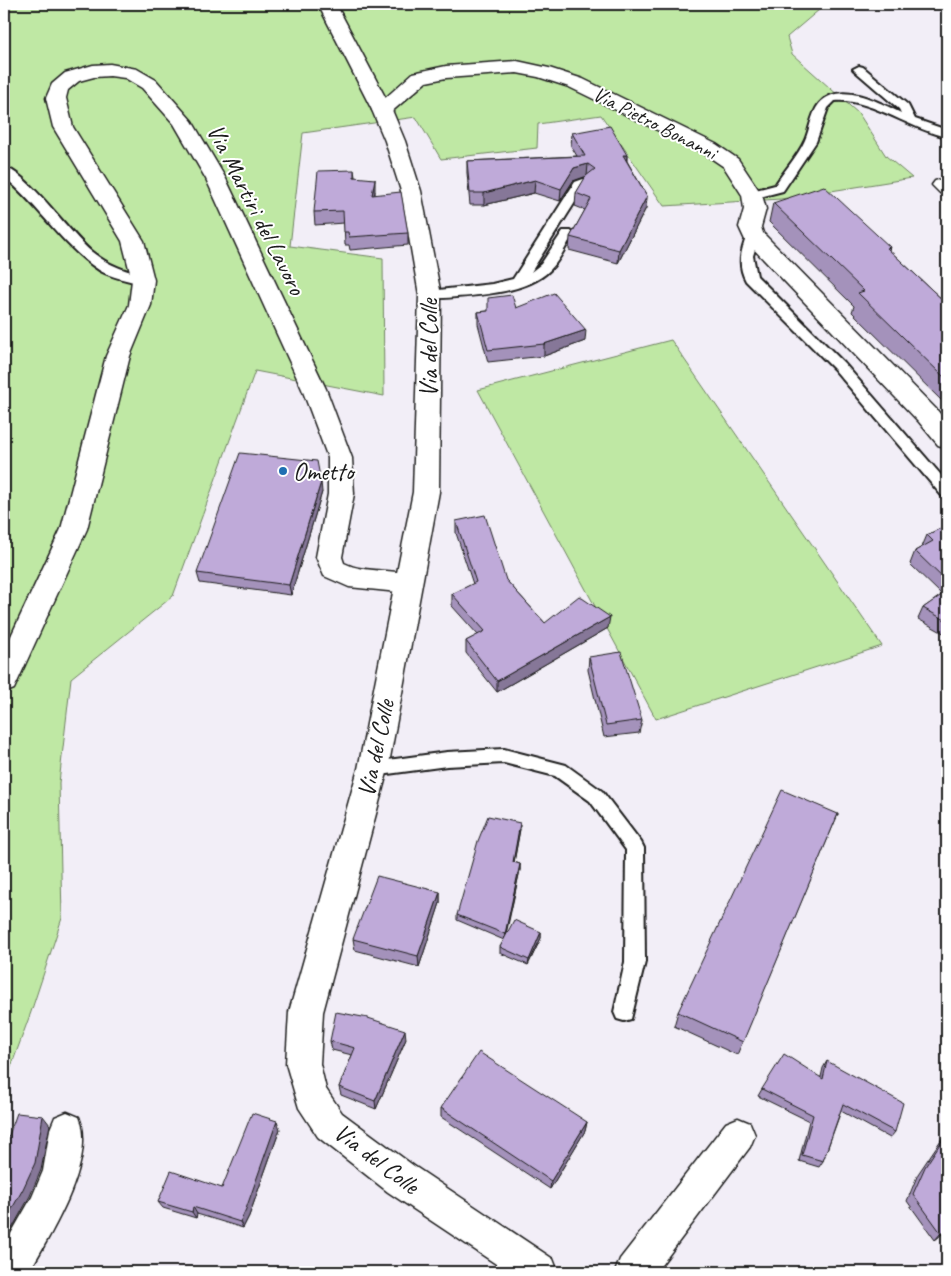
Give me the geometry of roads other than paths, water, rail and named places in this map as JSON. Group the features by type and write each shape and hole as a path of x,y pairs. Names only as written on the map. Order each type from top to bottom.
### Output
{"street":[{"name":"Via del Colle","path":"327,4 382,110 395,141 411,191 430,295 426,492 373,769 306,1012 302,1064 311,1096 330,1125 401,1179 540,1272"},
{"name":"Via Pietro Bonanni","path":"382,110 420,77 446,72 517,68 542,72 576,83 709,148 731,164 752,195"},
{"name":"Via Martiri del Lavoro","path":"4,681 74,530 118,356 140,305 142,280 133,241 63,127 56,98 59,88 72,77 92,71 110,70 130,73 149,84 182,121 220,188 314,389 340,458 341,494 329,557 334,569 349,578 408,583"},
{"path":"752,195 755,209 750,227 754,235 922,409 947,439"},
{"path":"9,1272 45,1210 60,1172 67,1129"},
{"path":"633,1272 738,1135"}],"lane":[{"path":"859,69 904,108 911,122"},
{"path":"752,195 779,188 810,142 823,108 832,98 846,96 863,99 911,122 947,134"},
{"path":"4,170 24,187 86,254 105,268 142,280"},
{"path":"518,282 579,185 586,182"},
{"path":"430,295 518,282 532,277 546,267 567,234"},
{"path":"754,235 746,256 746,266 751,278 839,366 947,492"},
{"path":"373,769 447,759 504,756 560,770 596,796 635,848 635,962 624,1012"}],"place":[{"name":"Ometto","path":"283,471"}]}
